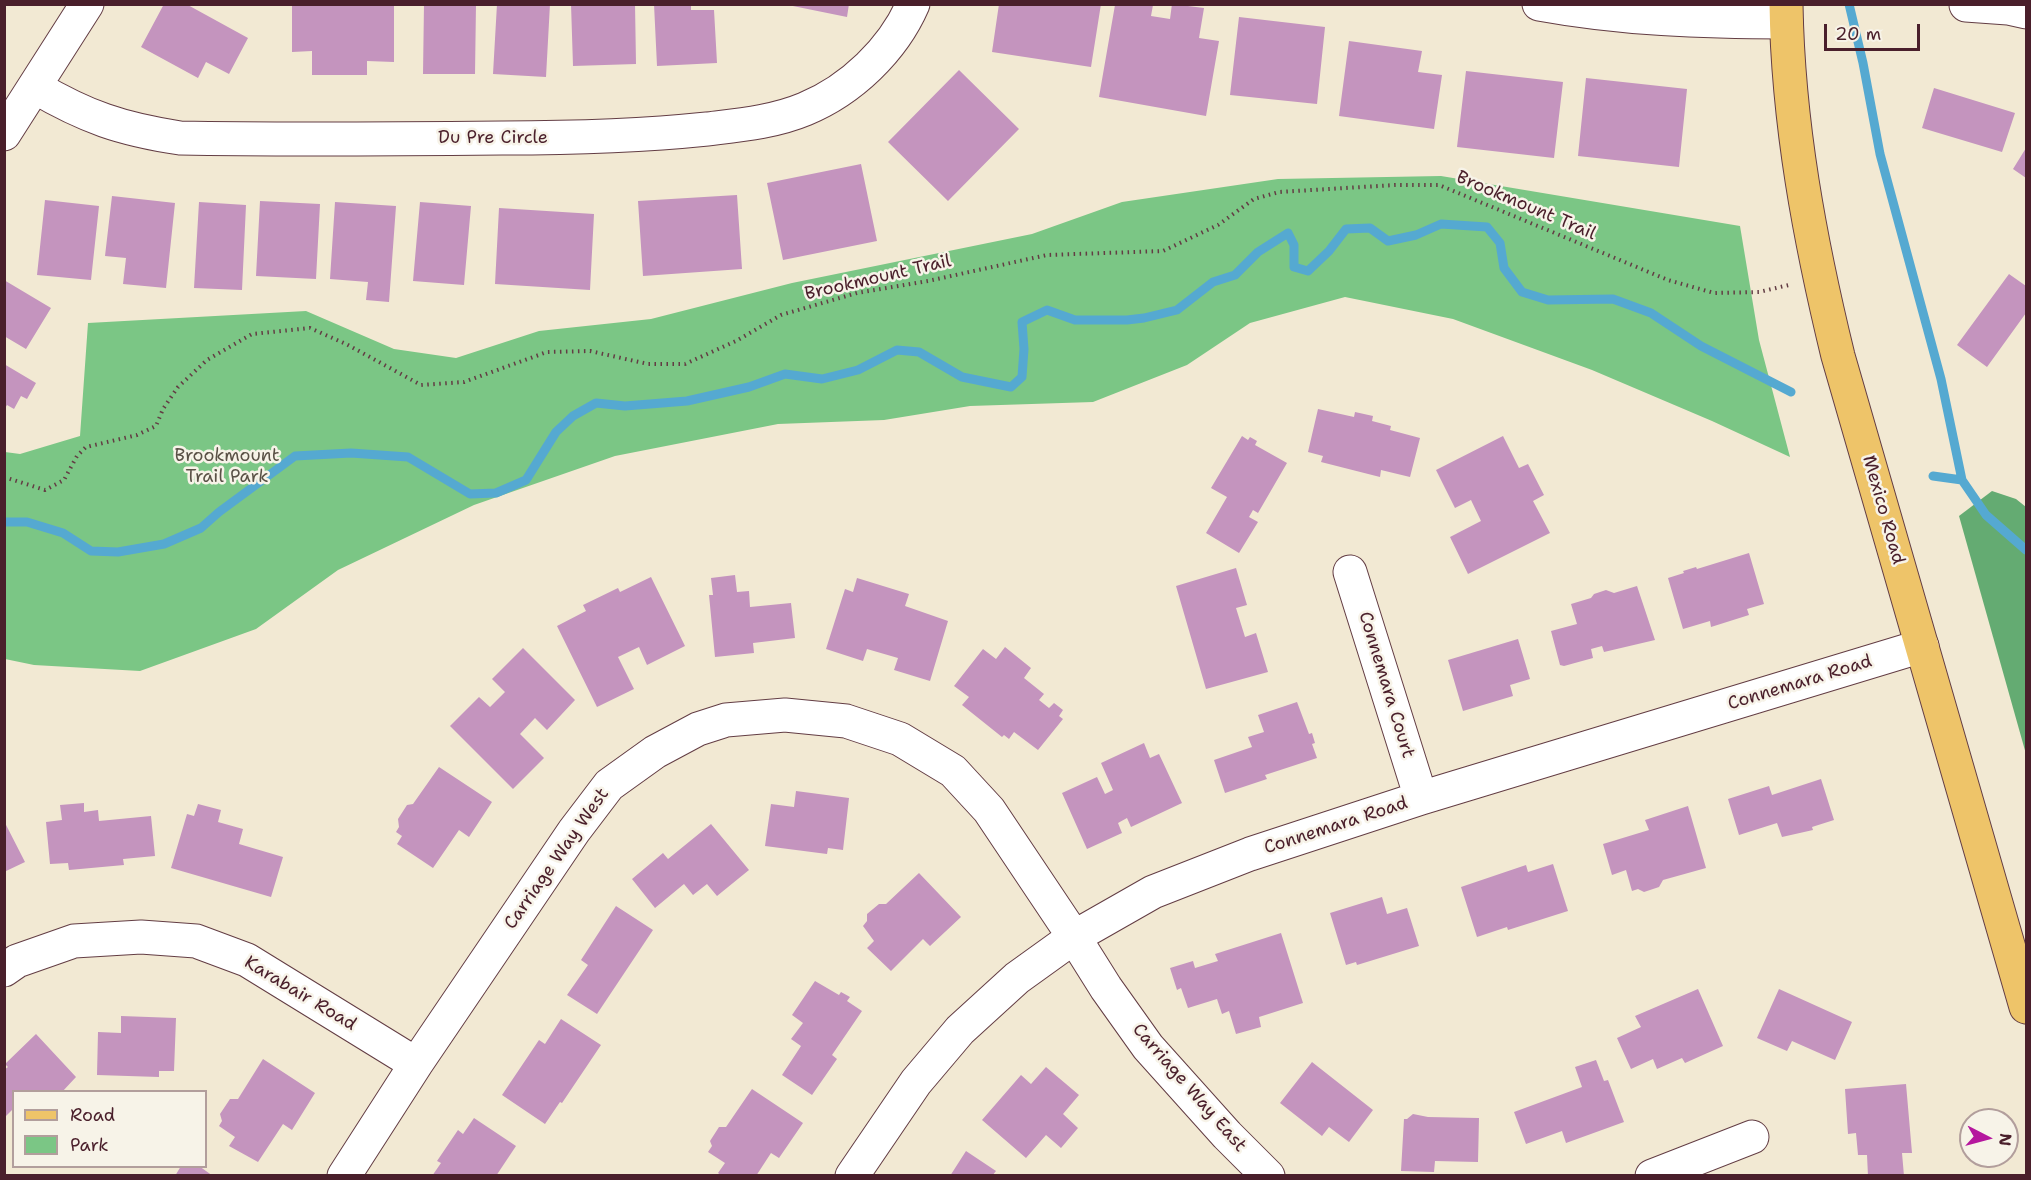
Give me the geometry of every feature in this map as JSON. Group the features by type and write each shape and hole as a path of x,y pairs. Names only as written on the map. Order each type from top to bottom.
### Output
{"main road":[{"name":"Mexico Road","path":"1786,13 1793,119 1804,201 1818,277 1838,356 2026,1007"}],"street":[{"path":"4,134 87,4"},
{"name":"Du Pre Circle","path":"35,87 70,108 107,123 180,138 558,138 669,133 765,121 804,110 834,94 861,74 886,49 914,4"},
{"path":"1539,4 1570,10 1643,18 1719,22 1786,13"},
{"path":"1966,5 2008,8 2026,12"},
{"name":"Connemara Court","path":"1350,572 1421,798"},
{"name":"Connemara Road","path":"852,1176 916,1082 960,1030 1017,978 1074,937 1153,892 1250,854 1421,798 1922,646"},
{"name":"Carriage Way West","path":"344,1176 416,1064 574,831 609,785 655,752 698,729 726,720 785,715 846,721 900,739 953,771 989,810 1074,937"},
{"name":"Karabair Road","path":"4,970 17,962 74,941 141,937 196,941 247,960 416,1064"},
{"name":"Carriage Way East","path":"1074,937 1106,988 1148,1047 1227,1135 1268,1176"},
{"path":"1652,1176 1752,1137"}],"path":[{"name":"Brookmount Trail","path":"4,477 45,490 64,480 77,456 86,447 137,435 156,426 178,387 207,360 252,334 309,328 346,344 421,385 464,381 547,352 590,351 648,364 685,364 736,341 781,315 857,293 928,281 1047,255 1163,251 1218,225 1254,199 1279,192 1395,184 1439,184 1668,280 1714,293 1759,292 1818,277"}],"green space":[{"name":"Brookmount Trail Park","path":"1441,176 1740,226 1759,340 1790,457 1592,370 1453,319 1345,297 1250,323 1187,365 1093,402 970,406 884,420 778,424 615,456 474,505 338,570 256,629 140,671 34,665 5,659 5,452 20,454 80,436 88,323 306,311 394,349 456,358 539,331 651,319 792,283 1032,234 1122,202 1278,179"},
{"path":"1992,491 2016,499 2026,507 2026,754 1959,516"}],"building":[{"path":"164,4 186,4 248,38 229,74 206,62 198,78 141,47"},
{"path":"292,4 394,4 394,62 367,61 367,75 312,75 312,51 292,52"},
{"path":"424,4 476,4 475,74 423,74"},
{"path":"497,4 550,4 546,77 493,74"},
{"path":"571,4 635,4 636,64 573,66"},
{"path":"654,4 691,4 691,10 714,10 717,63 657,66"},
{"path":"783,4 849,4 847,17"},
{"path":"999,4 1101,4 1091,67 992,52"},
{"path":"1172,4 1204,8 1199,38 1219,41 1206,116 1099,97 1115,5 1153,5 1151,16 1170,19"},
{"path":"1239,17 1325,27 1317,104 1230,95"},
{"path":"1349,41 1422,51 1418,72 1442,75 1434,129 1339,116"},
{"path":"959,70 1019,129 948,201 888,142"},
{"path":"1466,71 1563,82 1554,158 1457,147"},
{"path":"1586,78 1687,89 1679,167 1578,156"},
{"path":"1934,88 2015,113 2002,152 1922,128"},
{"path":"2026,148 2026,178 2013,169"},
{"path":"861,164 877,241 783,260 767,183"},
{"path":"737,195 742,269 643,276 638,201"},
{"path":"112,196 175,203 166,288 123,284 126,258 105,256"},
{"path":"45,200 99,206 91,280 37,275"},
{"path":"260,201 320,204 316,279 256,276"},
{"path":"199,202 246,205 242,290 194,288"},
{"path":"335,202 396,206 389,302 366,300 368,282 330,279"},
{"path":"420,202 471,206 464,285 413,281"},
{"path":"499,208 594,214 590,290 495,284"},
{"path":"2009,274 2026,286 2026,313 1987,367 1957,345"},
{"path":"4,280 51,308 26,349 4,336"},
{"path":"4,364 36,383 27,399 21,396 14,409 7,405 4,410"},
{"path":"1318,409 1354,417 1355,412 1373,416 1372,421 1391,426 1390,430 1420,438 1410,477 1381,470 1380,477 1321,462 1323,456 1308,452"},
{"path":"1242,436 1248,440 1250,437 1257,441 1255,445 1287,463 1258,513 1253,510 1249,517 1258,522 1239,553 1206,533 1227,497 1211,488"},
{"path":"1503,436 1519,468 1528,464 1544,495 1533,501 1550,533 1468,574 1450,537 1481,521 1471,500 1455,508 1436,470"},
{"path":"1749,553 1764,604 1747,609 1749,615 1711,627 1710,621 1683,629 1668,578 1684,573 1683,571"},
{"path":"1236,568 1247,605 1236,608 1245,637 1256,633 1268,672 1206,689 1176,586"},
{"path":"735,575 737,592 749,591 750,607 791,603 795,638 753,643 754,653 715,657 709,595 713,595 711,578"},
{"path":"651,577 685,646 647,665 639,647 618,657 634,689 597,707 557,626 586,611 583,605 618,588 620,592"},
{"path":"857,578 909,594 905,606 948,621 930,681 894,670 898,658 867,649 863,661 826,649 845,589 853,592"},
{"path":"1637,586 1655,640 1604,652 1602,646 1591,649 1593,658 1564,666 1560,665 1551,631 1577,624 1571,604 1591,598 1594,594 1606,590 1614,593"},
{"path":"1518,639 1530,679 1510,685 1513,696 1463,711 1448,660"},
{"path":"1005,647 1031,668 1024,678 1044,694 1039,700 1049,708 1054,703 1063,710 1059,716 1063,719 1038,750 1014,732 1009,739 1004,735 1002,737 962,705 969,697 954,686 983,649 996,659"},
{"path":"523,648 575,700 547,730 535,718 520,734 544,758 513,789 450,726 479,697 490,707 505,692 492,679"},
{"path":"1297,702 1309,734 1312,733 1315,743 1312,744 1317,758 1265,775 1267,779 1225,793 1214,760 1252,747 1248,737 1264,732 1258,715"},
{"path":"1144,743 1150,758 1159,754 1182,803 1131,827 1127,818 1118,823 1122,833 1087,849 1062,793 1097,777 1105,794 1113,790 1101,763"},
{"path":"439,767 492,802 469,837 459,830 433,868 397,844 402,836 396,832 399,827 398,819 407,805 413,804"},
{"path":"1821,779 1834,820 1812,827 1813,830 1782,837 1777,823 1739,835 1728,799 1769,786 1772,795"},
{"path":"796,791 849,798 843,850 828,848 827,854 765,846 771,804 794,807"},
{"path":"84,803 84,812 98,810 99,821 151,816 155,856 123,859 124,865 69,870 68,863 50,864 46,822 62,820 60,805"},
{"path":"198,804 221,810 218,822 243,829 239,844 283,857 271,897 171,868 187,814 194,816"},
{"path":"1688,806 1706,868 1663,880 1659,887 1644,892 1638,889 1632,891 1626,870 1612,875 1603,844 1649,830 1645,820"},
{"path":"4,821 25,862 4,872"},
{"path":"711,824 749,870 717,896 707,884 693,895 684,884 655,908 632,879 663,853 668,859"},
{"path":"1553,864 1568,911 1477,937 1461,887 1526,865 1528,872"},
{"path":"919,873 961,917 930,946 923,939 891,971 867,948 874,941 863,926 867,921 867,914 879,904 886,904"},
{"path":"1382,897 1387,914 1407,908 1419,946 1357,965 1356,962 1346,965 1330,913"},
{"path":"616,906 653,930 597,1014 567,995 588,965 581,960"},
{"path":"1281,933 1303,1003 1259,1017 1261,1027 1236,1034 1229,1011 1222,1014 1217,999 1188,1008 1181,988 1177,990 1170,968 1193,961 1195,968 1218,961 1215,954"},
{"path":"815,981 839,995 841,992 850,997 847,1001 862,1011 832,1055 837,1059 812,1095 782,1075 801,1046 791,1039 803,1023 792,1015"},
{"path":"1698,989 1723,1046 1685,1063 1682,1058 1657,1069 1653,1059 1631,1069 1617,1038 1641,1027 1635,1016"},
{"path":"1779,989 1852,1022 1835,1060 1792,1041 1787,1051 1757,1038"},
{"path":"121,1016 176,1018 174,1071 159,1071 159,1077 97,1075 98,1032 121,1033"},
{"path":"561,1019 601,1045 545,1124 502,1095 539,1040 545,1044"},
{"path":"36,1034 76,1077 64,1090 12,1090 12,1110 4,1118 4,1070 8,1067 5,1064"},
{"path":"263,1059 315,1093 292,1130 283,1124 258,1162 229,1146 235,1137 219,1126 222,1121 220,1114 230,1099 238,1099"},
{"path":"1596,1060 1604,1081 1608,1080 1624,1122 1566,1143 1562,1131 1526,1144 1514,1112 1582,1087 1575,1067"},
{"path":"1312,1062 1373,1110 1349,1142 1329,1127 1322,1136 1280,1103"},
{"path":"1046,1067 1079,1095 1063,1114 1078,1128 1061,1148 1046,1135 1026,1158 982,1120 1021,1075 1031,1084"},
{"path":"1906,1084 1912,1153 1902,1153 1904,1176 1868,1176 1867,1155 1858,1155 1856,1133 1848,1134 1845,1089"},
{"path":"752,1089 803,1123 779,1158 771,1153 756,1176 722,1176 718,1173 725,1163 708,1152 712,1146 710,1141 719,1127 726,1127"},
{"path":"1413,1114 1428,1117 1479,1118 1478,1162 1435,1161 1434,1172 1401,1171 1404,1119"},
{"path":"474,1118 516,1146 496,1176 432,1176 441,1163 437,1161 458,1130 463,1134"},
{"path":"966,1151 996,1171 992,1176 950,1176"},
{"path":"180,1168 202,1168 213,1176 175,1176"}],"waterway":[{"path":"1849,4 1880,154 1941,379 1962,480"},
{"path":"4,522 27,522 63,533 91,551 118,552 164,544 201,528 295,456 351,453 408,457 470,494 496,493 526,480 556,432 573,416 596,403 625,406 687,401 749,387 785,374 822,379 858,370 897,350 919,352 962,377 1011,387 1022,377 1024,349 1022,322 1047,310 1075,320 1127,320 1177,310 1213,282 1235,275 1258,252 1288,233 1294,245 1294,267 1308,271 1329,251 1346,229 1370,228 1388,241 1416,235 1441,224 1487,227 1500,243 1504,268 1522,292 1548,300 1613,299 1651,313 1701,346 1791,392"},
{"path":"1933,476 1962,480 1986,515 2026,550"}]}
